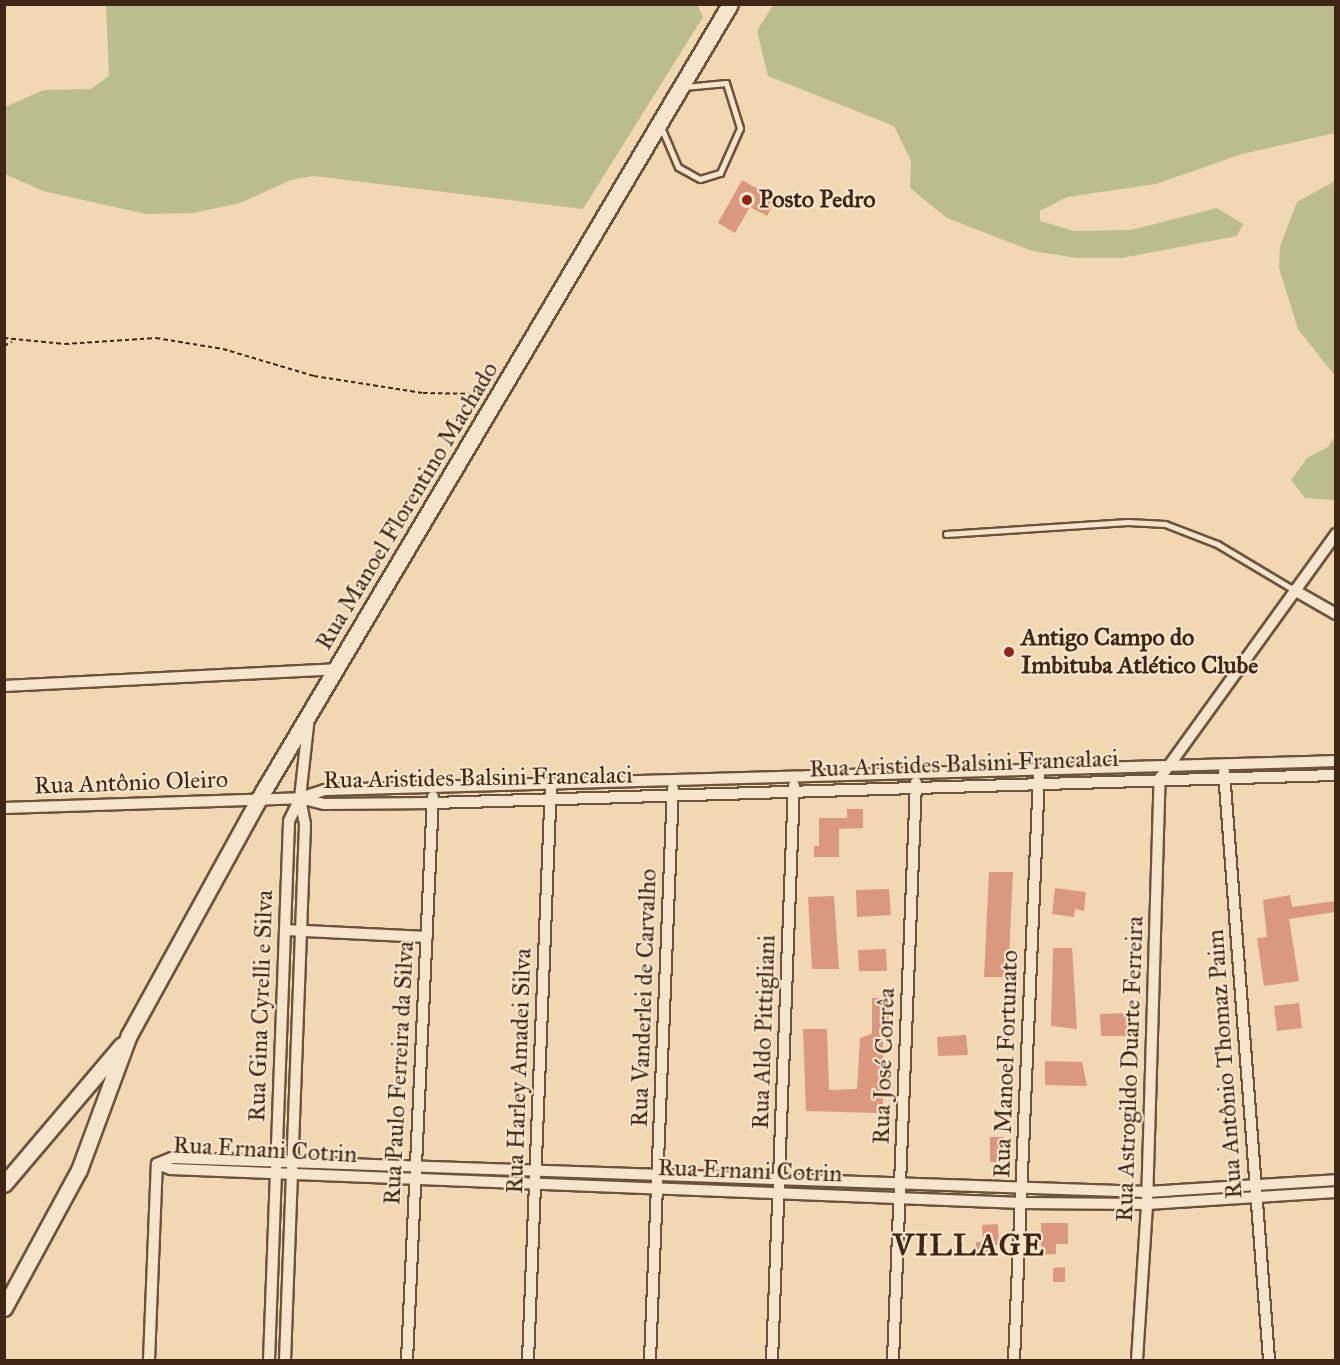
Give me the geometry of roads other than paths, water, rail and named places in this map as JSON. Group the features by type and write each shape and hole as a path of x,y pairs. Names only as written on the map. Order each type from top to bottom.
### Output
{"main road":[{"name":"Rua Manoel Florentino Machado","path":"4,1308 80,1170 129,1035 258,800 730,4"},
{"name":"Rua Manoel Florentino Machado","path":"4,1184 129,1035"}],"street":[{"path":"1160,778 1167,765 1335,534"},
{"path":"1294,590 1335,614"},
{"path":"4,686 336,669"},
{"name":"Rua Gina Cyrelli e Silva","path":"269,1360 289,822 300,798 310,714"},
{"name":"Rua Aristides Balsini Francalaci","path":"300,798 325,790 1335,761"},
{"name":"Rua Antônio Thomaz Paim","path":"1223,763 1269,1360"},
{"name":"Rua Manoel Fortunato","path":"1014,1360 1039,769"},
{"name":"Rua José Corrêa","path":"893,1360 917,773"},
{"name":"Rua Aristides Balsini Francalaci","path":"300,798 324,804 433,803 1224,776 1335,775"},
{"name":"Rua Aldo Pittigliani","path":"772,1360 794,776"},
{"name":"Rua Astrogildo Duarte Ferreira","path":"1137,1360 1147,1204 1160,778"},
{"name":"Rua Vanderlei de Carvalho","path":"650,1360 674,780"},
{"name":"Rua Harley Amadei Silva","path":"528,1360 551,783"},
{"name":"Rua Paulo Ferreira da Silva","path":"406,1360 433,788"},
{"name":"Rua Gina Cyrelli e Silva","path":"285,1360 306,824 300,798"},
{"name":"Rua Antônio Oleiro","path":"4,808 300,798"},
{"path":"285,930 427,937"},
{"name":"Rua Ernani Cotrin","path":"157,1164 172,1158 293,1161 1022,1190 1147,1192 1335,1180"},
{"path":"148,1360 157,1164"},
{"name":"Rua Ernani Cotrin","path":"157,1164 171,1169 1021,1203 1147,1204 1335,1192"}],"lane":[{"path":"660,125 678,167 700,179 720,173 740,128 726,82 682,86"},
{"path":"946,534 1128,522 1166,524 1217,544 1294,590"}],"place":[{"name":"Posto Pedro","path":"747,200"},
{"name":"Antigo Campo do Imbituba Atlético Clube","path":"1009,652"}],"district":[{"name":"VILLAGE","path":"969,1245"}]}
